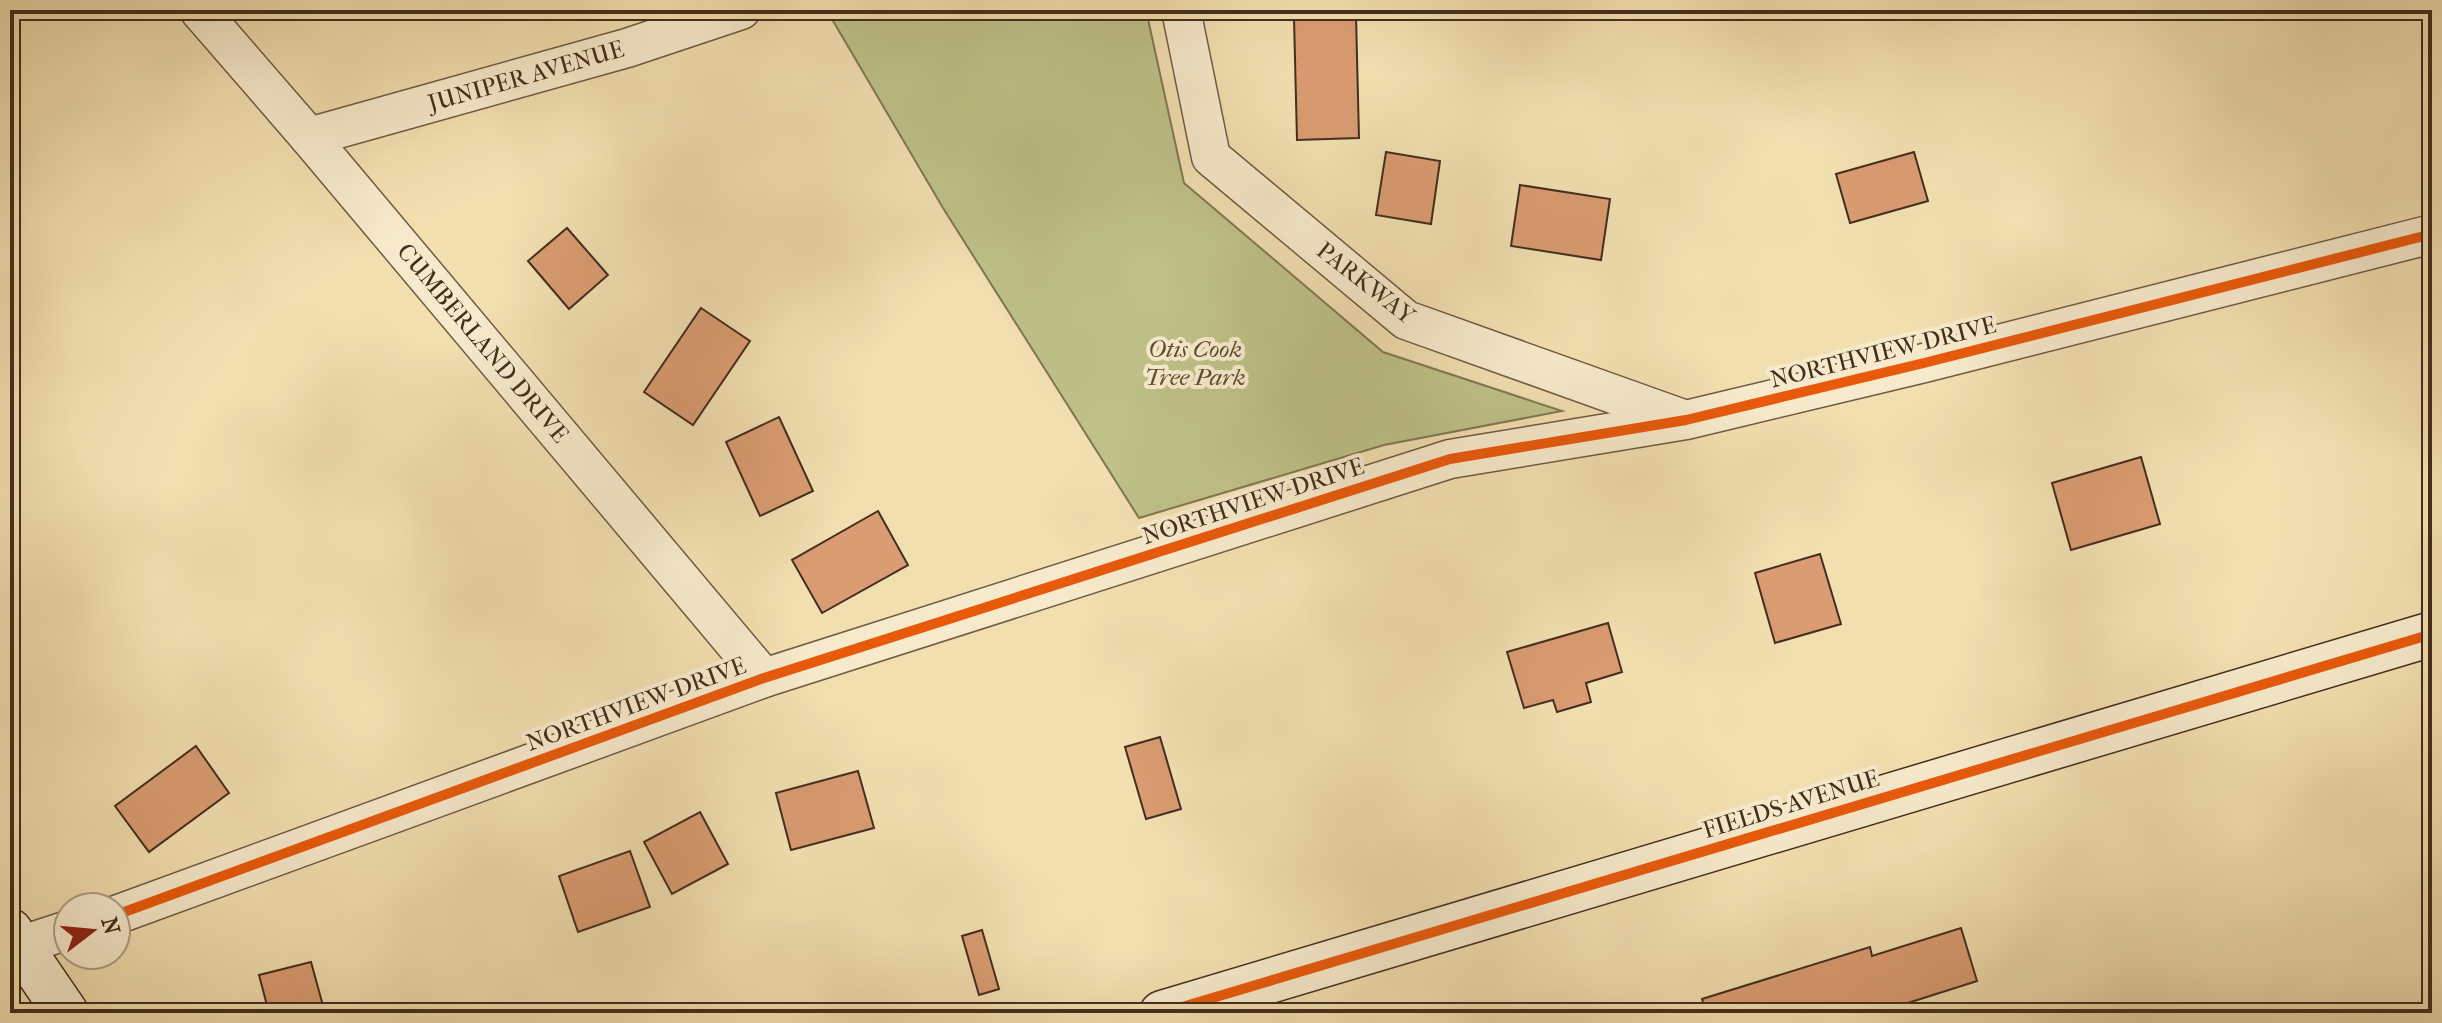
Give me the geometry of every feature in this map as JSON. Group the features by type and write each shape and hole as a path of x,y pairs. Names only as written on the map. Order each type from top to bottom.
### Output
{"street":[{"name":"CUMBERLAND DRIVE","path":"199,10 764,678"},
{"name":"JUNIPER AVENUE","path":"309,137 627,48 741,10"},
{"name":"PARKWAY","path":"1181,10 1211,157 1406,320 1686,420"},
{"name":"NORTHVIEW DRIVE","path":"132,909 764,678 1450,459 1686,420 1939,360 2432,234"},
{"name":"FIELDS AVENUE","path":"1162,1013 2432,634"},
{"path":"52,933 13,942 66,1013"}],"green space":[{"name":"Otis Cook Tree Park","path":"841,10 1146,10 1184,183 1383,352 1562,411 1384,445 1139,518 943,208 829,14"}],"building":[{"path":"1356,16 1359,138 1297,140 1294,18"},
{"path":"1386,152 1440,161 1431,224 1376,215"},
{"path":"1914,152 1928,201 1850,223 1836,174"},
{"path":"1520,185 1610,199 1601,260 1511,246"},
{"path":"567,228 608,275 569,309 528,261"},
{"path":"701,308 750,341 693,425 644,392"},
{"path":"779,417 813,491 760,516 726,442"},
{"path":"2141,457 2160,524 2071,550 2052,483"},
{"path":"878,511 908,565 822,613 792,560"},
{"path":"1820,554 1841,624 1775,643 1755,573"},
{"path":"1608,623 1622,672 1586,683 1591,702 1557,712 1553,700 1524,708 1507,652"},
{"path":"1160,737 1181,809 1146,819 1125,747"},
{"path":"196,746 229,793 149,852 115,806"},
{"path":"858,771 874,828 791,850 776,793"},
{"path":"700,812 728,864 672,894 644,842"},
{"path":"630,851 650,907 578,932 559,876"},
{"path":"1961,928 1977,981 1889,1009 1890,1013 1706,1013 1702,999 1870,947 1872,956"},
{"path":"982,930 999,989 979,995 962,936"},
{"path":"311,962 325,1013 269,1013 259,975"}],"cycle path":[{"path":"132,909 764,678 1450,459 1686,420 2432,234"},
{"path":"1162,1013 2432,634"}]}
